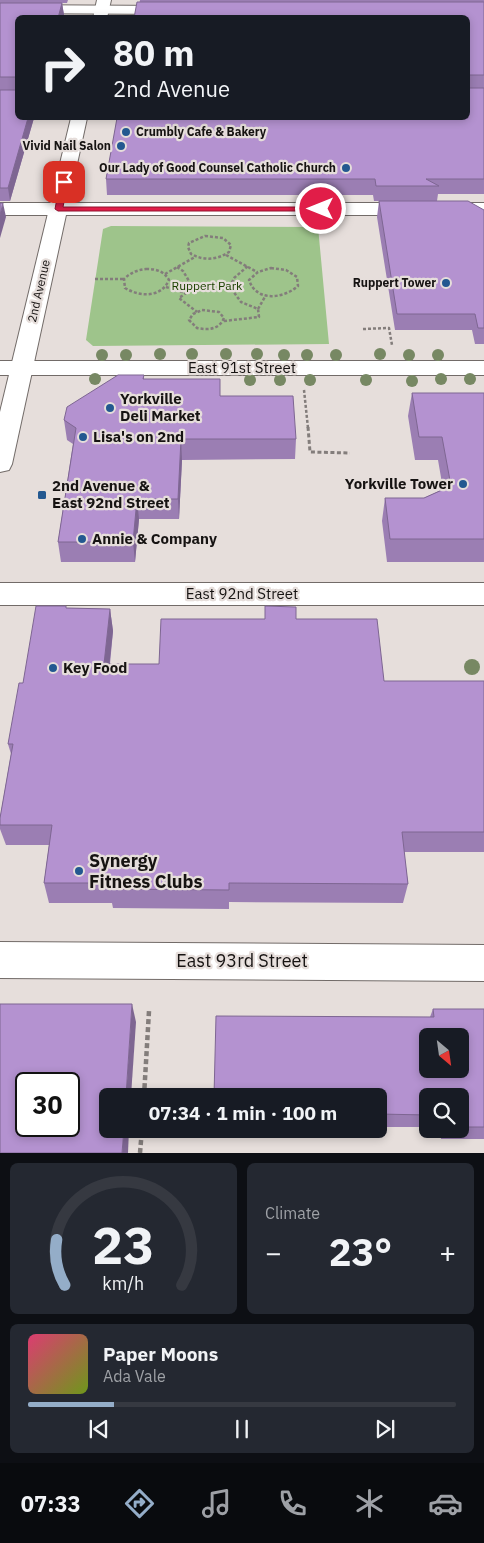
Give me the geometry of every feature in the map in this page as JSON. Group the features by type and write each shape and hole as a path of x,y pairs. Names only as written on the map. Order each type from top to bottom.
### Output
{"street":[{"path":"0,10 191,10"},
{"name":"2nd Avenue","path":"0,464 11,368 58,209 79,120"},
{"path":"0,209 484,209"},
{"path":"409,209 414,229"},
{"name":"East 91st Street","path":"11,368 484,368"},
{"name":"East 92nd Street","path":"0,594 484,594"},
{"name":"East 93rd Street","path":"0,960 484,963"}],"path":[{"path":"205,236 218,236 228,241 231,248 226,255 208,259 195,257 188,250 189,243 205,236"},
{"path":"226,255 235,262 248,266 257,272"},
{"path":"165,274 195,257"},
{"path":"248,266 234,278 230,287 241,302 258,309"},
{"path":"177,267 183,271 189,281 187,286 180,291"},
{"path":"271,268 286,270 297,277 299,281 298,286 290,293 282,296 266,296 252,290 249,285 249,280 257,272 271,268"},
{"path":"95,279 124,279 132,272 153,269 165,274 169,280 166,287"},
{"path":"124,279 125,288 134,293 149,295 166,287 186,293 179,298 197,312"},
{"path":"224,321 224,318 218,312 208,310 197,312 189,320 197,328 213,329 224,321 258,317 258,309 266,296"},
{"path":"363,329 389,328 393,351"},
{"path":"303,385 310,452 350,453"},
{"path":"144,1088 149,1011"},
{"path":"140,1153 141,1138"}],"green space":[{"name":"Ruppert Park","path":"111,226 318,227 329,344 93,346 86,340 103,229"}],"building":[{"path":"137,2 484,2 484,75 470,75 470,15 135,15"},
{"path":"0,3 62,3 59,15 15,15 15,77 0,77"},
{"path":"470,88 484,88 484,179 426,179 439,186 376,186 375,179 106,179 117,120 470,120"},
{"path":"0,90 15,90 15,120 27,120 8,188 0,188"},
{"name":"Ruppert Tower","path":"379,201 468,201 484,210 484,328 478,328 475,314 397,314"},
{"path":"0,203 3,203 0,215"},
{"path":"118,375 144,375 143,379 220,379 220,396 293,396 296,439 181,439 178,499 137,499 133,542 58,542 76,428 64,420 67,407"},
{"name":"Yorkville Tower","path":"412,393 484,393 484,539 390,539 385,498 424,498 451,486 442,437 419,437"},
{"path":"36,606 110,609 104,664 159,664 161,619 265,619 265,606 296,607 296,619 377,619 384,681 484,681 484,832 402,832 408,884 229,883 229,890 109,889 110,883 44,883 52,825 0,825 13,744 8,744 19,683 23,683"},
{"path":"0,1004 132,1004 127,1088 99,1088 99,1138 123,1138 122,1153 0,1153"},
{"path":"433,1009 484,1009 484,1127 469,1127 469,1088 419,1088 419,1115 387,1114 387,1088 214,1088 216,1016 434,1017"}],"place":[{"name":"Crumbly Cafe & Bakery","path":"126,132"},
{"name":"Vivid Nail Salon","path":"121,146"},
{"name":"Our Lady of Good Counsel Catholic Church","path":"346,168"},
{"name":"Ruppert Tower","path":"446,283"},
{"name":"Yorkville Deli Market","path":"110,408"},
{"name":"Lisa's on 2nd","path":"83,437"},
{"name":"Yorkville Tower","path":"463,484"},
{"name":"2nd Avenue & East 92nd Street","path":"42,495"},
{"name":"Annie & Company","path":"82,539"},
{"name":"Key Food","path":"53,668"},
{"name":"Synergy Fitness Clubs","path":"79,871"}],"route":[{"path":"64,182 58,209 321,209"}]}
